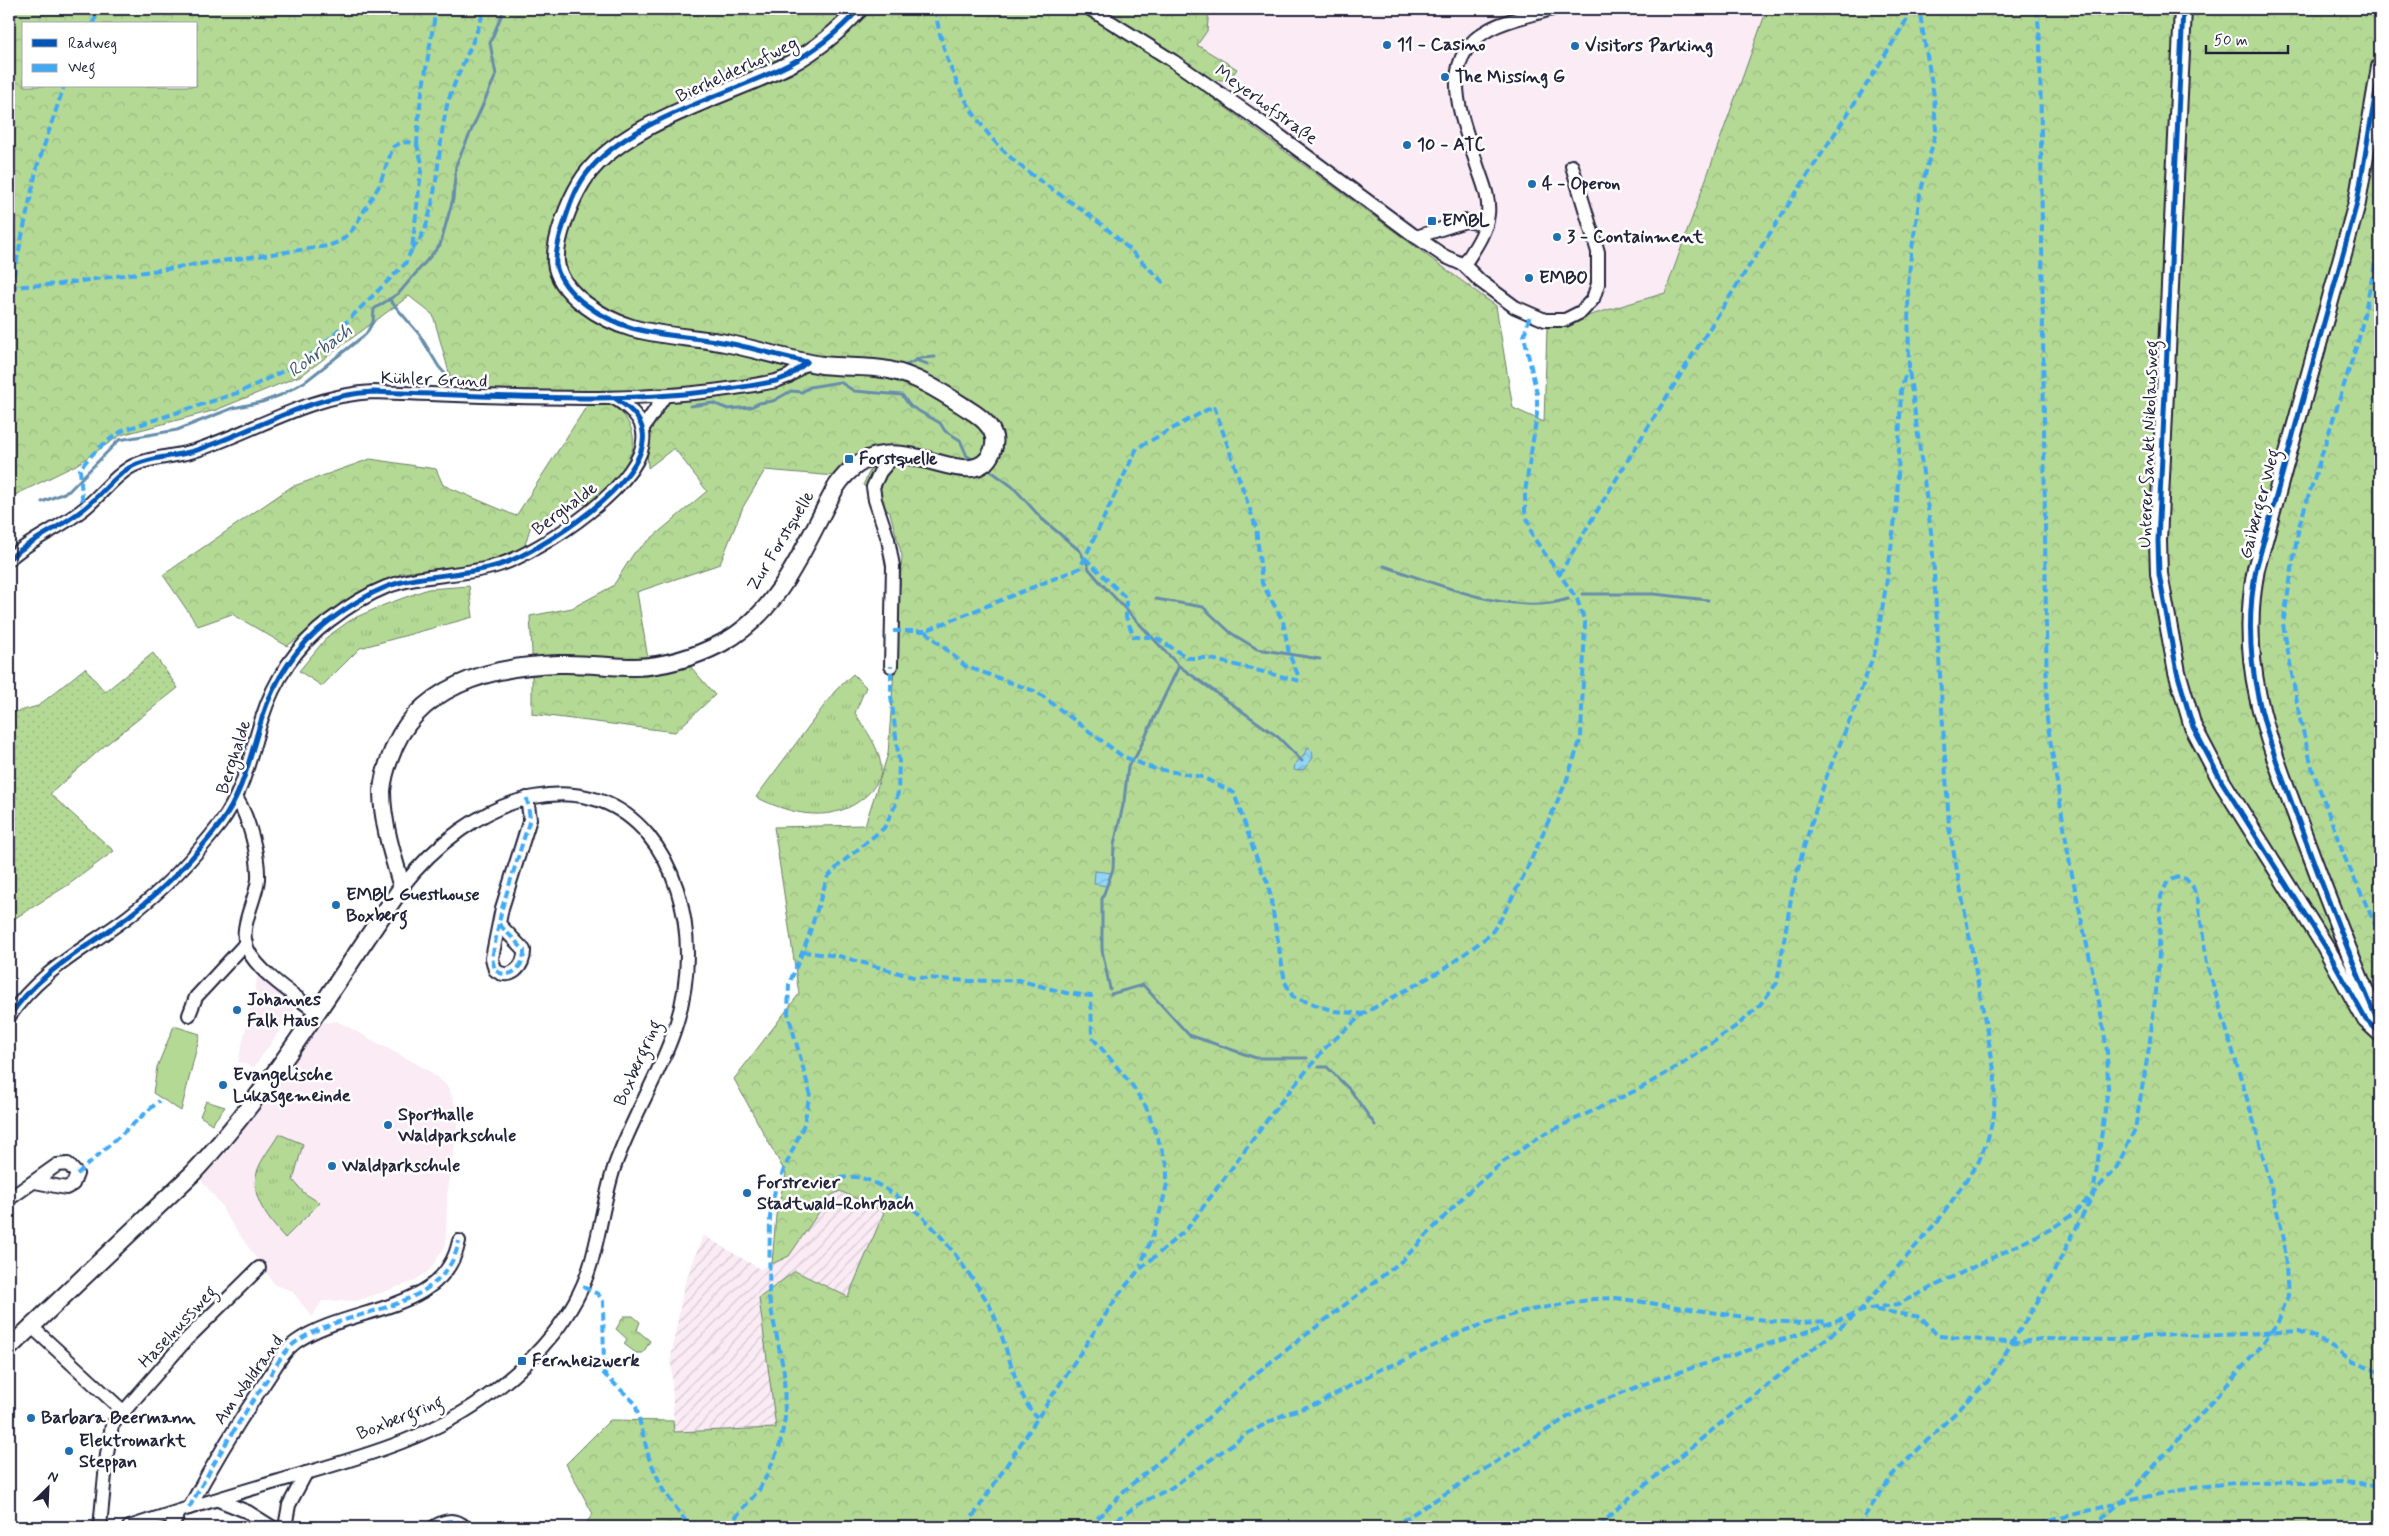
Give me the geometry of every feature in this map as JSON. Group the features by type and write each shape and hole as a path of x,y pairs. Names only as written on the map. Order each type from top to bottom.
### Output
{"street":[{"name":"Bierhelderhofweg","path":"807,362 723,342 638,330 618,323 597,312 571,291 559,273 556,254 574,195 587,173 602,158 633,136 677,113 800,58 839,30 859,9"},
{"name":"Meyerhofstraße","path":"1090,9 1173,61 1261,122 1416,237 1444,256 1464,265 1491,290 1515,307 1536,318 1565,320 1576,316 1586,308 1597,288 1599,260 1572,166"},
{"path":"1464,265 1486,225 1488,204 1458,104 1456,89 1458,72 1470,47 1489,30 1552,9"},
{"name":"Unterer Sankt Nikolausweg","path":"2183,9 2158,541 2159,574 2177,672 2193,727 2218,776 2325,946 2366,1020 2380,1033"},
{"name":"Gaiberger Weg","path":"2380,67 2357,203 2256,569 2249,638 2258,702 2268,737 2330,905 2380,1026"},
{"path":"1416,237 1466,221 1486,225"},
{"name":"Kühler Grund","path":"9,559 23,546 59,527 83,510 132,466 192,452 331,397 373,392 616,400 664,398 776,382 789,376 807,362"},
{"name":"Zur Forstquelle","path":"402,887 387,826 382,789 387,766 397,741 411,720 426,704 444,691 472,678 499,671 560,664 636,667 659,665 690,657 722,643 746,628 775,595 836,487 847,472 869,457 896,453 970,469 983,464 989,457 994,444 993,434 988,424 972,411 910,376 880,368 836,366 807,362"},
{"path":"616,400 632,412 643,428 664,398"},
{"name":"Berghalde","path":"9,1017 28,991 46,973 129,916 171,880 202,848 237,798 272,692 281,674 310,637 357,602 384,588 408,580 493,567 514,560 556,536 590,512 634,466 642,453 643,428"},
{"path":"891,666 894,566 888,539 875,500 874,487 880,472 896,453"},
{"name":"Boxbergring","path":"9,1348 209,1155 255,1097 402,887 419,866 457,833 500,808 528,798 560,795 602,802 635,822 662,852 673,873 681,899 686,934 686,978 675,1033 615,1166 592,1262 583,1286 568,1313 551,1336 526,1364 504,1384 453,1419 400,1442 133,1526"},
{"path":"237,798 244,811 258,869 256,891 245,931 246,943 250,953 264,969 316,1012"},
{"path":"499,924 507,888 530,819 528,798"},
{"path":"189,1012 196,998 246,943"},
{"path":"9,1199 35,1182"},
{"name":"Am Waldrand","path":"171,1527 185,1510 235,1428 294,1344 335,1322 425,1292 447,1271 458,1241"},
{"name":"Haselnussweg","path":"100,1527 106,1454 112,1425 186,1340 259,1268"},
{"path":"31,1326 124,1412"},
{"path":"285,1527 289,1505 306,1473"},
{"path":"218,1500 248,1512 272,1527"},
{"path":"434,1527 449,1521 459,1522 465,1527"}],"shaded area":[{"path":"1209,9 1767,9 1664,293 1547,328 1496,306 1206,94 1217,79 1197,45 1207,31"},
{"path":"258,975 298,1005 254,1067 238,1062"},
{"name":"Waldparkschule","path":"337,1021 428,1070 448,1087 459,1115 447,1197 446,1245 430,1270 412,1282 357,1301 322,1301 312,1317 292,1291 275,1285 225,1214 222,1206 200,1179 230,1148 321,1023"},
{"path":"840,1191 884,1212 848,1297 795,1271 773,1397 776,1428 674,1432 671,1358 684,1286 703,1235 760,1269 789,1256 830,1196"}],"green space":[{"path":"9,9 1209,9 1207,31 1197,45 1237,69 1229,80 1217,80 1207,94 1496,306 1513,408 1544,422 1547,328 1665,293 1767,9 2380,9 2380,1527 583,1527 593,1514 566,1464 610,1420 673,1421 674,1432 776,1428 759,1298 795,1271 848,1297 884,1212 840,1191 830,1196 789,1256 772,1264 776,1215 786,1174 734,1079 799,994 774,827 865,825 888,754 902,556 890,513 863,485 873,464 835,476 765,470 743,507 720,564 637,592 650,671 690,666 715,695 675,732 532,714 530,616 572,608 613,586 634,553 707,491 674,448 648,468 646,429 665,400 640,395 464,388 465,379 450,376 433,315 409,296 302,375 216,410 121,435 76,465 9,498"},
{"path":"588,404 615,406 627,420 633,434 633,447 629,459 621,471 589,505 569,501 531,525 524,548 481,563 402,573 353,597 287,646 232,614 198,626 163,575 291,487 370,459 436,469 443,485 516,516"},
{"path":"469,586 473,617 360,648 322,686 299,671 327,637 352,619 428,589"},
{"path":"153,653 178,688 103,747 50,794 114,851 68,885 9,922 9,714 38,706 85,668 105,692"},
{"path":"853,674 866,687 855,713 872,740 878,754 881,769 879,780 867,795 854,804 827,814 798,812 756,797 835,691"},
{"path":"174,1026 200,1034 181,1111 153,1093 157,1067"},
{"path":"206,1101 225,1107 212,1124 200,1116"},
{"path":"279,1134 303,1144 293,1180 304,1193 320,1203 285,1238 262,1208 258,1199 255,1181 261,1162"},
{"path":"624,1316 633,1316 640,1322 637,1330 650,1341 643,1353 636,1353 624,1344 627,1339 616,1329"}],"water":[{"path":"1308,747 1312,751 1313,758 1304,769 1294,770 1295,764 1302,758"},
{"path":"1095,871 1112,873 1107,886 1094,884"}],"waterway":[{"name":"Rohrbach","path":"42,502 69,491 119,440 177,430 233,408 262,402 281,395 306,381 366,334 373,322 374,309 399,293 440,245 453,199 456,165 496,75 490,43 504,9"},
{"path":"389,299 419,334 439,367 448,377"},
{"path":"903,367 920,358 935,357"},
{"path":"916,360 927,364"},
{"path":"690,406 713,403 728,409 751,407 759,403 773,401 791,391 802,392 810,387 840,382 854,391 902,395 910,406 940,423 945,431 960,440 967,456 974,460"},
{"path":"988,469 1013,487 1042,519 1080,551 1083,557"},
{"path":"1086,561 1089,569 1101,583 1179,666 1278,737 1302,761"},
{"path":"1384,566 1451,589 1499,601 1523,604 1546,603 1568,599"},
{"path":"1582,594 1654,594 1708,600"},
{"path":"1156,599 1203,607 1231,633 1257,649 1320,659"},
{"path":"1110,989 1102,950 1102,899 1113,869 1114,845 1124,801 1128,766 1136,756 1179,666"},
{"path":"1111,994 1143,985 1189,1035 1256,1058 1307,1058"},
{"path":"1319,1067 1327,1067 1351,1091 1375,1125"}],"marked path":[{"path":"93,22 100,9"},
{"path":"417,145 419,111 436,9"},
{"path":"412,249 421,237 432,202 448,102 481,21 484,9"},
{"path":"935,9 945,52 962,94 973,113 1001,149 1018,164 1101,224 1165,284"},
{"path":"1559,575 1688,363 1913,9"},
{"path":"1599,1527 1621,1505 1857,1314 1941,1217 1979,1161 1994,1115 1995,1075 1949,827 1932,539 1909,370 1908,285 1911,255 1920,195 1936,131 1934,96 1919,9"},
{"path":"1857,1527 1895,1472 1988,1381 2044,1291 2093,1195 2108,1089 2107,1051 2099,1002 2070,865 2047,720 2040,42 2037,9"},
{"path":"11,287 37,167 63,88"},
{"path":"9,287 60,284 328,246 341,241 353,229 379,186 393,147 400,143 409,142 417,145 422,163 412,249 405,264 329,339 302,362 240,392 124,430 106,442 80,469 83,510"},
{"path":"2380,241 2359,338 2299,526 2283,624 2300,719 2313,771 2345,858 2380,935"},
{"path":"966,1527 1119,1294 1138,1271 1187,1229 1276,1108 1326,1047 1363,1014 1444,969 1490,935 1502,917 1526,871 1566,782 1581,738 1585,622 1577,599 1533,537 1525,511 1525,492 1537,414 1537,394 1524,336 1530,315"},
{"path":"1089,1527 1125,1490 1182,1442 1254,1375 1403,1260 1467,1193 1503,1162 1544,1134 1641,1088 1682,1064 1739,1024 1759,1006 1777,983 1792,892 1803,850 1826,778 1875,651 1897,504 1901,390 1905,375 1909,370"},
{"path":"893,631 925,631 1080,568 1137,448 1214,406 1256,527 1262,583 1283,621 1289,654 1298,675"},
{"path":"1085,558 1126,598 1126,617 1134,637 1155,637 1188,658 1207,658 1300,681"},
{"path":"925,631 965,666 1037,692 1122,756 1152,768 1202,777 1234,793 1259,865 1268,883 1285,982 1293,997 1334,1011 1363,1014"},
{"path":"727,1527 759,1490 767,1475 780,1445 785,1418 784,1372 769,1299 770,1217 775,1190 804,1124 810,1093 788,1013 789,984 807,941 827,878 840,864 884,828 895,806 898,792 899,761 891,696 891,666"},
{"path":"499,924 524,950 524,956 519,967 506,974 495,970 492,958 502,908 530,819 527,798"},
{"path":"1392,1527 1579,1410 1657,1379 1800,1334 1865,1310 1898,1304 2051,1229 2075,1213 2117,1167 2135,1129 2149,1048 2158,975 2161,896 2168,881 2179,877 2186,879 2193,887 2198,901 2207,964 2258,1136 2284,1239 2288,1296 2278,1322 2258,1350 2124,1500 2091,1527"},
{"path":"802,952 839,956 913,977 970,981 1018,980 1066,993 1091,996 1092,1037 1131,1084 1146,1107 1167,1164 1167,1184 1162,1205 1153,1235 1140,1266"},
{"path":"77,1174 159,1101"},
{"path":"839,1179 846,1177 860,1178 886,1189 915,1211 943,1239 988,1303 998,1324 1012,1369 1024,1398 1037,1417"},
{"path":"189,1508 236,1428 291,1346 317,1330 415,1296 435,1283 450,1265 459,1241"},
{"path":"583,1287 598,1294 603,1301 604,1374 635,1403 649,1458 663,1490 690,1527"},
{"path":"1107,1527 1139,1504 1171,1488 1248,1433 1287,1413 1319,1403 1381,1369 1401,1362 1466,1330 1524,1311 1594,1299 1616,1298 1771,1321 1802,1323 1827,1321"},
{"path":"1876,1310 1921,1317 1938,1336 2017,1343 2041,1339 2116,1340 2172,1334 2203,1336 2299,1331 2318,1338 2353,1362 2380,1372"},
{"path":"2027,1527 2149,1496 2224,1484 2322,1482 2380,1485"},
{"path":"434,1527 450,1521 457,1522 465,1527"}],"cycle path":[{"path":"807,362 733,344 654,333 621,324 586,305 567,287 556,265 556,254 565,219 578,187 587,173 605,154 653,123 788,65 826,40 859,9"},
{"path":"2183,9 2158,541 2159,574 2177,672 2193,727 2222,782 2325,946 2366,1020 2380,1033"},
{"path":"2380,67 2357,203 2256,569 2251,605 2251,639 2254,672 2268,736 2312,857 2380,1027"},
{"path":"9,559 81,511 116,478 136,464 194,451 282,415 327,400 373,392 575,398 676,395 776,381 789,376 807,362"},
{"path":"9,1017 34,986 64,961 129,916 154,895 178,873 210,837 228,812 241,786 262,718 273,690 288,664 317,630 349,607 386,587 414,579 485,569 517,558 565,530 612,492 630,472 641,451 643,432 637,417 616,399"}],"place":[{"name":"11 - Casino","path":"1387,45"},
{"name":"Visitors Parking","path":"1575,46"},
{"name":"The Missing G","path":"1445,77"},
{"name":"10 - ATC","path":"1407,145"},
{"name":"4 - Operon","path":"1532,184"},
{"name":"EMBL","path":"1432,221"},
{"name":"3 - Containment","path":"1557,237"},
{"name":"EMBO","path":"1529,278"},
{"name":"Forstquelle","path":"849,459"},
{"name":"EMBL Guesthouse Boxberg","path":"336,905"},
{"name":"Johannes Falk Haus","path":"237,1010"},
{"name":"Evangelische Lukasgemeinde","path":"223,1085"},
{"name":"Sporthalle Waldparkschule","path":"388,1125"},
{"name":"Waldparkschule","path":"332,1166"},
{"name":"Forstrevier Stadtwald-Rohrbach","path":"747,1193"},
{"name":"Fernheizwerk","path":"522,1361"},
{"name":"Barbara Beermann","path":"31,1418"},
{"name":"Elektromarkt Steppan","path":"69,1451"}]}
